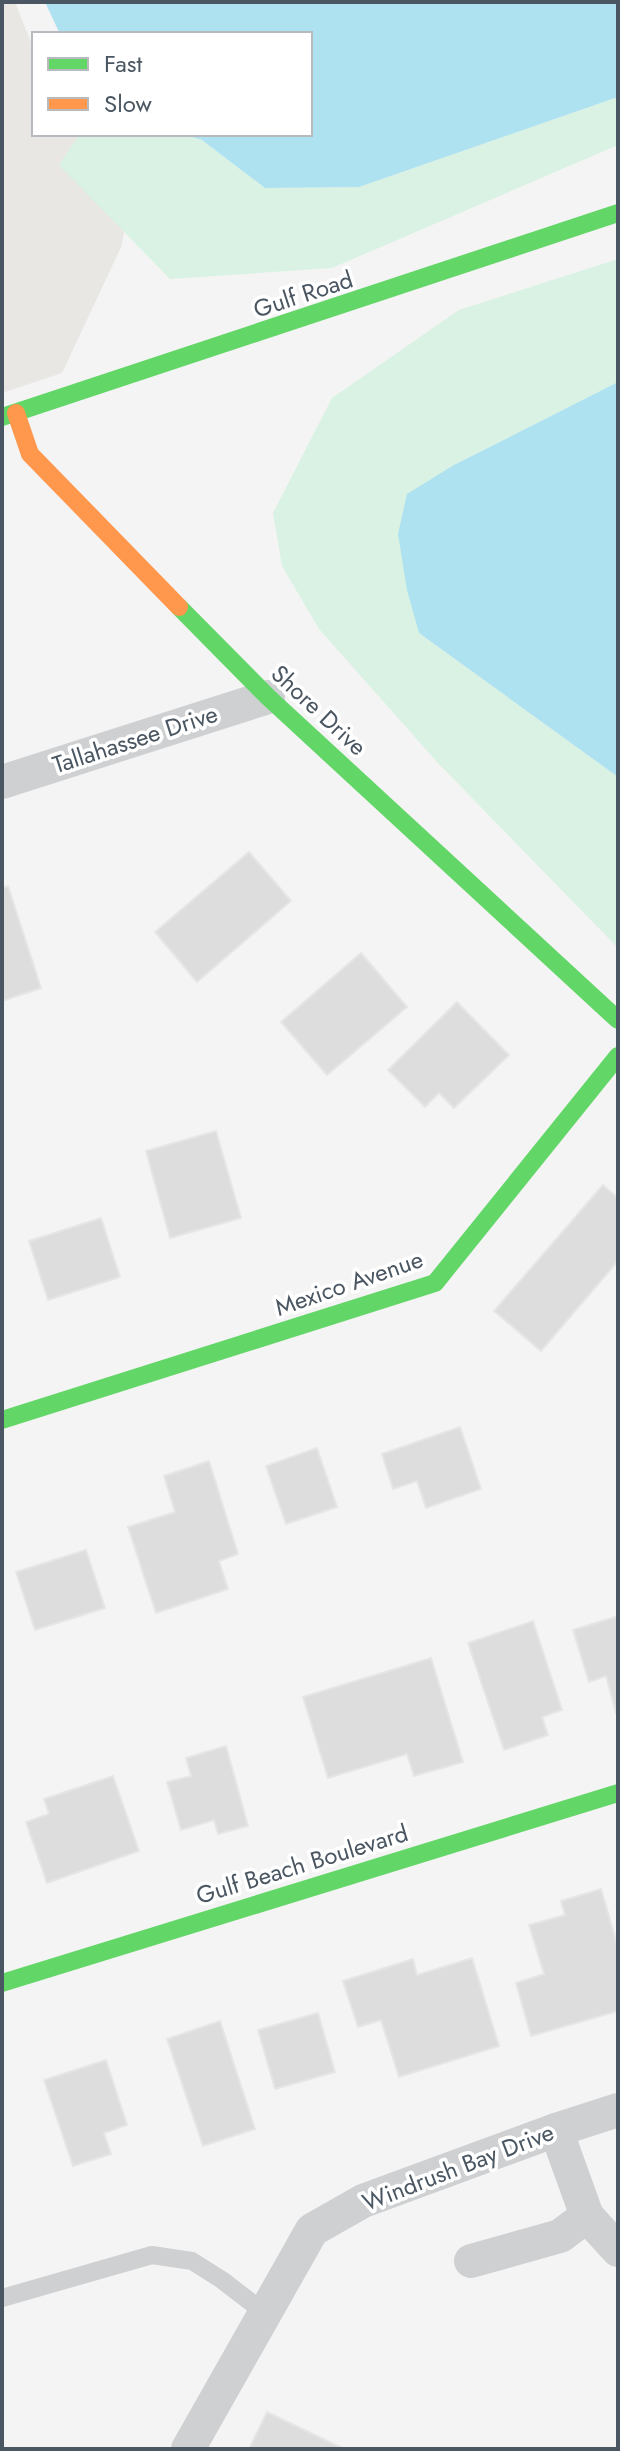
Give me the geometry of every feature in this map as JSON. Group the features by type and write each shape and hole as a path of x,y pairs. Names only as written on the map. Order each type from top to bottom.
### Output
{"street":[{"name":"Gulf Road","path":"9,415 618,213"},
{"name":"Shore Drive","path":"9,415 30,454 268,697 618,1020"},
{"name":"Tallahassee Drive","path":"2,782 268,697"},
{"name":"Mexico Avenue","path":"2,1420 435,1283 618,1056"},
{"name":"Gulf Beach Boulevard","path":"2,1983 618,1793"},
{"name":"Windrush Bay Drive","path":"188,2449 312,2230 363,2201 618,2110"},
{"path":"556,2130 587,2216 618,2250"},
{"path":"471,2261 560,2236 587,2216"}],"lane":[{"path":"2,2298 152,2255 192,2261 265,2313"}],"shaded area":[{"path":"2,2 15,2 32,45 32,136 119,136 144,143 121,247 62,373 2,393"}],"green space":[{"path":"618,97 618,145 332,268 170,279 59,165 79,136 188,136 202,140 265,188 359,187"},
{"path":"618,259 618,382 454,465 419,633 618,777 618,948 438,763 319,629 282,566 273,513 332,398 459,310"}],"water":[{"path":"45,2 618,2 618,97 359,187 265,188 202,140 188,136 312,136 312,32 59,32"},
{"path":"618,382 618,777 419,633 407,590 398,534 407,494 454,465"}],"building":[{"path":"249,852 291,901 197,982 155,932"},
{"path":"8,886 41,988 2,1001 2,888"},
{"path":"361,953 407,1007 327,1075 281,1022"},
{"path":"457,1002 509,1055 454,1108 439,1093 425,1107 388,1070"},
{"path":"216,1131 241,1218 170,1238 146,1151"},
{"path":"603,1185 618,1198 618,1261 541,1351 494,1311"},
{"path":"101,1218 120,1277 48,1300 29,1241"},
{"path":"460,1427 481,1489 426,1508 417,1481 393,1489 382,1454"},
{"path":"317,1448 337,1507 286,1524 266,1466"},
{"path":"209,1461 238,1554 219,1561 228,1589 156,1613 128,1527 175,1512 164,1476"},
{"path":"86,1550 105,1608 35,1630 16,1572"},
{"path":"618,1616 616,1713 606,1676 589,1682 573,1630"},
{"path":"533,1621 562,1710 542,1717 548,1735 504,1750 468,1643"},
{"path":"431,1658 463,1762 414,1776 407,1754 328,1778 303,1697"},
{"path":"226,1746 248,1826 218,1834 214,1820 181,1830 167,1782 191,1776 186,1758"},
{"path":"113,1776 139,1851 47,1883 26,1822 49,1814 44,1799"},
{"path":"601,1889 618,1947 618,2011 531,2036 516,1983 544,1974 529,1925 565,1915 561,1901"},
{"path":"472,1958 499,2046 399,2077 381,2020 358,2027 343,1981 413,1959 417,1975"},
{"path":"318,2013 335,2072 275,2089 258,2030"},
{"path":"220,2021 255,2129 203,2146 167,2039"},
{"path":"106,2060 127,2125 104,2133 111,2154 73,2166 44,2080"},
{"path":"267,2412 344,2449 249,2449"}],"traffic: fast":[{"path":"2,417 618,213"},
{"path":"179,607 268,697 618,1020"},
{"path":"2,1420 435,1283 618,1056"},
{"path":"2,1983 618,1793"}],"traffic: slow":[{"path":"16,413 30,454 179,607"}]}
